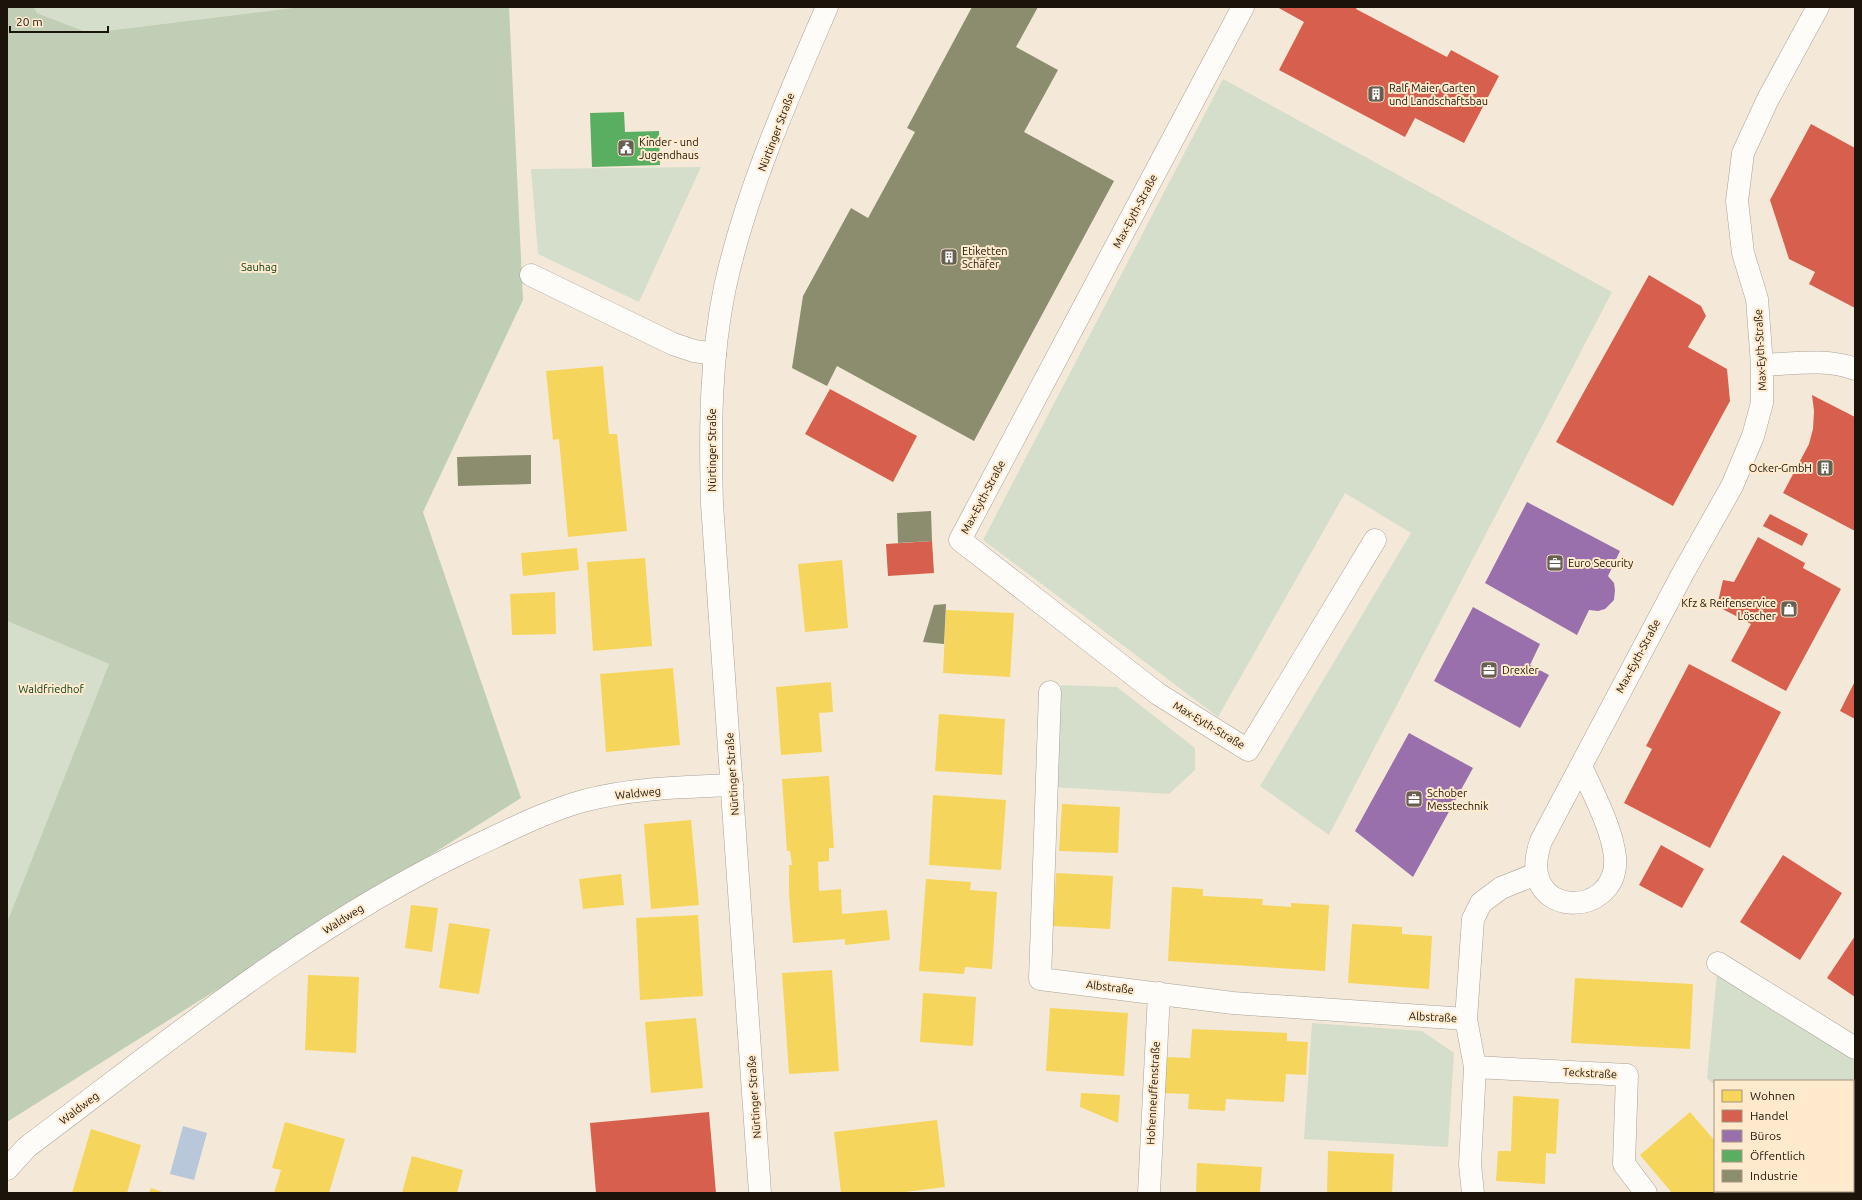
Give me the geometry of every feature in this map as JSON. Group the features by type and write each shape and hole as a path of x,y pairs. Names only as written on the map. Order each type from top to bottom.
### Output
{"street":[{"name":"Nürtinger Straße","path":"760,1193 712,504 710,447 715,354 725,288 744,216 784,108 827,7"},
{"name":"Max-Eyth-Straße","path":"1243,7 960,540 1158,694 1248,750 1375,540"},
{"name":"Max-Eyth-Straße","path":"1581,766 1610,837 1615,857 1614,869 1605,890 1594,898 1581,903 1568,903 1554,899 1543,889 1536,874 1536,854 1541,841 1683,573 1732,486 1753,436 1762,403 1762,365 1757,299 1743,253 1737,201 1743,153 1768,99 1818,7"},
{"path":"531,275 673,344 694,351 715,354"},
{"path":"1762,365 1824,364 1846,366 1855,369"},
{"name":"Albstraße","path":"1050,692 1040,979 1255,1005 1466,1019"},
{"name":"Waldweg","path":"7,1169 27,1147 250,980 314,937 384,893 531,820 584,801 638,792 732,785"},
{"name":"Albstraße","path":"1473,1193 1470,1165 1476,1067 1466,1019 1473,919 1481,903 1501,888 1536,874"},
{"path":"1718,963 1855,1048"},
{"name":"Hohenneuffenstraße","path":"1149,1193 1159,993"},
{"name":"Teckstraße","path":"1476,1067 1627,1076 1624,1164 1646,1193"}],"green space":[{"name":"Sauhag","path":"7,7 34,7 37,13 89,33 300,7 509,7 523,300 423,512 521,798 7,1122 7,923 109,664 7,621"},
{"path":"34,7 300,7 89,33 37,13"},
{"path":"1223,79 1612,292 1329,835 1260,786 1411,533 1345,493 1218,717 983,540"},
{"path":"701,167 639,302 538,254 531,169"},
{"name":"Waldfriedhof","path":"7,621 109,664 7,926"},
{"path":"1061,685 1117,687 1195,748 1195,770 1169,794 1054,787"},
{"path":"1718,963 1855,1048 1855,1152 1854,1080 1714,1080 1714,1085 1707,1078"},
{"path":"1312,1023 1422,1031 1454,1053 1448,1147 1304,1139"}],"water":[{"path":"183,1126 207,1133 194,1180 170,1174"}],"building: Wohnen":[{"path":"603,366 609,434 617,434 627,531 568,537 559,439 553,440 546,371"},
{"path":"577,548 579,570 523,576 521,553"},
{"path":"645,558 652,646 593,651 587,562"},
{"path":"842,560 848,628 805,632 798,564"},
{"path":"555,592 556,634 512,635 510,594"},
{"path":"946,610 1014,613 1010,677 943,673"},
{"path":"673,668 680,745 606,752 600,674"},
{"path":"831,682 833,712 819,713 822,752 781,755 776,687"},
{"path":"939,714 1005,719 1002,775 935,771"},
{"path":"829,776 834,848 829,848 829,861 818,862 819,891 841,889 842,914 887,910 890,940 845,945 845,939 793,943 789,893 789,865 792,865 790,851 787,851 782,779"},
{"path":"933,795 1006,800 1001,870 929,865"},
{"path":"1062,804 1120,807 1118,853 1059,851"},
{"path":"691,820 699,905 651,909 644,824"},
{"path":"1056,873 1113,876 1110,929 1053,926"},
{"path":"621,874 624,905 583,909 579,879"},
{"path":"926,879 971,882 970,890 997,892 992,969 965,967 964,974 919,971"},
{"path":"1172,887 1203,889 1203,896 1263,899 1262,905 1291,907 1291,903 1329,905 1325,971 1168,961"},
{"path":"411,905 438,908 432,952 405,948"},
{"path":"698,915 703,996 640,1000 636,918"},
{"path":"449,923 490,929 479,994 439,988"},
{"path":"1352,924 1402,927 1402,934 1432,936 1429,989 1348,983"},
{"path":"832,970 839,1071 789,1074 782,973"},
{"path":"308,975 359,977 356,1053 305,1050"},
{"path":"1575,978 1693,984 1690,1049 1571,1043"},
{"path":"923,993 976,997 973,1046 920,1042"},
{"path":"1050,1008 1128,1013 1124,1076 1046,1071"},
{"path":"696,1018 703,1088 651,1093 645,1022"},
{"path":"1192,1029 1287,1033 1287,1041 1308,1042 1306,1075 1286,1074 1284,1102 1226,1099 1225,1111 1188,1109 1189,1094 1162,1093 1164,1057 1190,1058"},
{"path":"1081,1093 1120,1095 1118,1123 1080,1107"},
{"path":"1513,1096 1559,1099 1556,1154 1546,1153 1545,1184 1496,1181 1498,1151 1511,1151"},
{"path":"1690,1112 1714,1140 1714,1192 1759,1193 1672,1193 1640,1155"},
{"path":"937,1120 945,1187 897,1193 841,1193 834,1132"},
{"path":"285,1122 345,1139 329,1193 274,1193 281,1170 272,1168"},
{"path":"91,1129 141,1145 127,1193 72,1193"},
{"path":"1328,1151 1394,1154 1392,1193 1327,1193"},
{"path":"412,1156 463,1170 457,1193 402,1193"},
{"path":"1197,1163 1262,1167 1260,1193 1196,1193"},
{"path":"151,1188 165,1193 149,1193"}],"building: Handel":[{"name":"Ralf Maier Garten und Landschaftsbau","path":"1277,7 1357,7 1356,9 1447,57 1451,50 1499,76 1464,143 1415,118 1405,137 1279,70 1304,22"},
{"path":"1811,124 1855,148 1855,308 1809,284 1815,272 1789,259 1770,200"},
{"path":"1649,275 1701,306 1706,316 1688,347 1727,369 1730,401 1673,506 1556,442"},
{"path":"830,389 917,436 893,482 805,434"},
{"name":"Ocker-GmbH","path":"1812,395 1855,417 1855,531 1783,493 1809,444 1813,429 1814,411"},
{"path":"1770,514 1808,534 1802,546 1763,526"},
{"path":"1758,537 1805,563 1803,568 1841,589 1786,691 1731,661 1751,624 1717,606 1723,580 1734,582"},
{"path":"932,541 934,573 888,576 886,544"},
{"path":"1689,664 1781,712 1710,848 1624,803 1652,749 1646,746"},
{"path":"1855,681 1855,719 1840,711"},
{"path":"1661,845 1704,869 1682,908 1639,885"},
{"path":"1783,855 1842,893 1800,960 1740,922"},
{"path":"1855,936 1855,997 1827,978"},
{"path":"709,1112 716,1193 596,1193 590,1123"}],"building: Büros":[{"name":"Euro Security","path":"1527,502 1620,551 1608,576 1614,583 1614,600 1605,609 1598,611 1589,610 1577,635 1485,583"},
{"name":"Drexler","path":"1473,607 1540,644 1530,665 1549,675 1520,728 1434,681"},
{"name":"Schober Messtechnik","path":"1409,733 1473,768 1413,877 1355,831"}],"building: Öffentlich":[{"name":"Kinder - und Jugendhaus","path":"624,112 625,132 659,131 660,165 592,167 590,113"}],"building: Industrie":[{"name":"Etiketten Schäfer","path":"972,7 1038,7 1016,47 1058,70 1024,132 1114,181 974,441 837,366 827,386 792,368 803,296 851,208 868,218 915,132 907,128"},
{"path":"531,455 531,484 458,486 457,457"},
{"path":"931,511 932,541 898,543 897,513"},
{"path":"946,604 944,644 923,642 934,605"}],"place":[{"name":"Ralf Maier Garten und Landschaftsbau","path":"1376,94"},
{"name":"Kinder - und Jugendhaus","path":"626,148"},
{"name":"Etiketten Schäfer","path":"949,257"},
{"name":"Ocker-GmbH","path":"1825,468"},
{"name":"Euro Security","path":"1555,563"},
{"name":"Kfz & Reifenservice Löscher","path":"1789,609"},
{"name":"Drexler","path":"1489,670"},
{"name":"Schober Messtechnik","path":"1414,799"}]}
